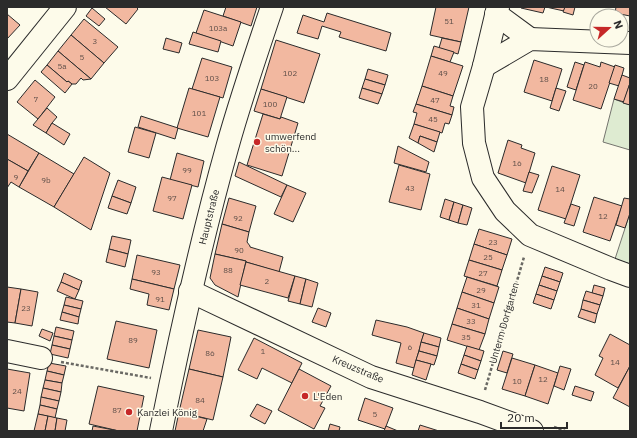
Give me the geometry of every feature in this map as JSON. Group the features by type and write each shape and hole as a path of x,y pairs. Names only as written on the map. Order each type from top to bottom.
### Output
{"street":[{"path":"7,79 65,7"},
{"name":"Hauptstraße","path":"161,431 190,291 227,148 272,7"},
{"path":"530,39 497,11 484,66 472,107 474,143 483,178 505,211 530,235 630,276"},
{"path":"484,66 530,39 630,43"},
{"name":"Kreuzstraße","path":"190,291 371,377 480,412 532,431"},
{"path":"7,352 42,358"}],"path":[{"name":"Unterm Dorfgarten","path":"480,412 484,392 530,235"},
{"path":"42,358 171,382"}],"green space":[{"path":"614,99 630,105 630,150 603,142"},
{"path":"630,213 630,264 615,259"}],"building":[{"path":"105,7 136,7 138,9 126,24"},
{"path":"226,7 257,7 251,26 223,16"},
{"path":"436,7 469,7 461,42 430,35"},
{"path":"521,7 545,7 543,13"},
{"path":"546,7 565,7 564,11"},
{"path":"565,7 575,7 573,15 563,12"},
{"path":"630,7 630,16 629,8 616,8"},
{"path":"92,8 105,19 99,26 86,16"},
{"path":"204,10 241,22 233,46 196,33"},
{"path":"327,13 391,33 386,51 339,37 341,32 322,26 318,39 297,33 303,15 324,22"},
{"path":"7,14 20,25 7,39"},
{"path":"84,19 118,47 104,63 71,35"},
{"path":"193,32 221,41 218,52 189,44"},
{"path":"71,35 104,63 91,79 58,51"},
{"path":"166,38 182,43 179,53 163,49"},
{"path":"442,38 461,42 458,54 439,48"},
{"path":"276,40 320,54 304,103 261,89"},
{"path":"434,46 454,52 450,62 431,56"},
{"path":"58,51 91,79 83,80 81,78 76,84 67,82 47,65"},
{"path":"431,56 463,66 453,96 422,86"},
{"path":"202,58 232,67 223,98 192,89"},
{"path":"534,60 562,69 552,101 524,92"},
{"path":"575,62 584,65 576,90 567,87"},
{"path":"585,62 600,67 601,62 615,67 601,109 573,100"},
{"path":"47,65 67,82 68,81 72,84 65,93 41,72"},
{"path":"615,65 624,68 619,86 609,83"},
{"path":"368,69 388,75 385,85 365,79"},
{"path":"622,75 630,78 630,83 624,102 614,99"},
{"path":"365,79 385,85 382,94 362,88"},
{"path":"35,80 55,97 38,119 17,102"},
{"path":"630,83 630,105 623,103"},
{"path":"422,86 453,96 450,106 454,107 452,115 416,104"},
{"path":"189,88 220,97 208,137 177,128"},
{"path":"362,88 382,94 378,104 359,98"},
{"path":"556,88 566,91 559,111 550,108"},
{"path":"261,89 287,97 280,119 254,111"},
{"path":"416,104 452,115 449,124 445,123 442,133 414,124 417,113 413,112"},
{"path":"47,108 57,117 46,133 33,125"},
{"path":"263,114 280,119 281,117 298,123 282,176 247,165"},
{"path":"141,116 178,128 175,139 138,127"},
{"path":"52,123 70,134 64,145 46,133"},
{"path":"414,124 440,132 437,142 420,136 418,143 409,138"},
{"path":"135,127 156,133 149,158 128,152"},
{"path":"7,134 39,153 28,171 7,159"},
{"path":"420,136 437,142 434,152 418,143"},
{"path":"508,140 522,145 521,148 535,153 526,183 498,173"},
{"path":"398,146 429,162 426,172 394,163"},
{"path":"39,153 74,174 54,207 19,187"},
{"path":"177,153 204,161 198,187 170,180"},
{"path":"84,157 110,173 91,230 54,207"},
{"path":"7,159 28,171 19,187 11,182 7,188"},
{"path":"239,162 287,185 281,197 235,176"},
{"path":"399,165 430,174 421,210 389,202"},
{"path":"552,166 580,175 566,219 538,210"},
{"path":"529,172 539,175 532,193 523,191"},
{"path":"162,177 192,185 183,219 153,211"},
{"path":"118,180 136,187 131,203 112,196"},
{"path":"287,185 306,193 293,222 274,214"},
{"path":"112,196 131,203 127,214 108,208"},
{"path":"594,197 622,206 610,241 583,232"},
{"path":"229,198 256,206 249,232 222,224"},
{"path":"624,198 630,199 630,213 625,228 616,225"},
{"path":"445,199 454,202 449,220 440,217"},
{"path":"454,202 463,205 458,223 449,220"},
{"path":"571,204 580,207 574,226 564,223"},
{"path":"463,205 472,208 467,225 458,223"},
{"path":"222,224 249,232 247,242 250,247 283,257 279,272 246,261 215,254"},
{"path":"479,229 512,239 507,255 474,244"},
{"path":"112,236 131,240 128,254 109,249"},
{"path":"474,244 507,255 502,270 469,260"},
{"path":"109,249 128,254 125,267 106,262"},
{"path":"215,254 246,261 238,297 215,285 210,278"},
{"path":"137,255 180,265 174,289 132,279"},
{"path":"469,260 502,270 497,286 464,276"},
{"path":"246,262 295,276 288,298 240,285"},
{"path":"545,267 563,273 560,282 542,276"},
{"path":"64,273 82,281 79,290 61,282"},
{"path":"295,276 306,279 300,304 288,301"},
{"path":"542,276 560,282 557,291 539,285"},
{"path":"467,277 499,287 494,303 462,292"},
{"path":"132,279 174,289 169,310 147,305 149,294 130,289"},
{"path":"306,279 318,283 312,307 300,304"},
{"path":"61,282 79,290 75,299 57,291"},
{"path":"539,285 557,291 554,300 536,294"},
{"path":"594,285 605,288 603,296 592,293"},
{"path":"7,287 21,289 15,323 7,322"},
{"path":"21,289 38,292 32,326 15,323"},
{"path":"586,291 603,296 600,305 583,300"},
{"path":"462,292 494,303 489,319 457,308"},
{"path":"536,294 554,300 551,309 533,303"},
{"path":"66,297 83,301 81,309 64,305"},
{"path":"583,300 600,305 597,314 581,309"},
{"path":"64,305 81,309 79,317 62,312"},
{"path":"318,308 331,313 326,327 312,322"},
{"path":"457,308 489,319 485,334 452,324"},
{"path":"581,309 597,314 595,323 578,317"},
{"path":"62,312 79,317 78,324 60,320"},
{"path":"376,320 407,327 424,333 414,368 396,363 401,343 372,335"},
{"path":"116,321 157,330 149,368 107,359"},
{"path":"452,324 485,334 479,350 447,340"},
{"path":"56,327 74,331 72,340 54,336"},
{"path":"42,329 53,333 50,341 39,336"},
{"path":"198,330 231,337 223,377 189,369"},
{"path":"424,333 441,338 439,347 421,342"},
{"path":"610,334 630,345 630,366 618,388 595,375 603,358 599,356"},
{"path":"54,336 72,340 70,349 52,345"},
{"path":"254,338 302,363 292,383 262,368 257,379 238,370"},
{"path":"421,342 439,347 437,356 419,351"},
{"path":"52,345 70,349 68,358 50,354"},
{"path":"467,346 484,351 481,361 464,355"},
{"path":"419,351 437,356 434,365 416,360"},
{"path":"503,351 513,354 507,373 497,370"},
{"path":"464,355 481,361 478,370 461,364"},
{"path":"512,358 535,365 525,396 502,389"},
{"path":"416,360 431,364 426,380 412,375"},
{"path":"49,363 66,366 64,375 47,371"},
{"path":"461,364 478,370 475,379 458,373"},
{"path":"535,365 558,373 548,404 525,396"},
{"path":"560,366 571,369 564,390 554,386"},
{"path":"630,366 630,407 613,398"},
{"path":"7,369 30,373 24,411 7,408"},
{"path":"189,369 223,377 213,420 179,412"},
{"name":"L'Eden","path":"299,369 331,386 320,406 325,408 314,429 278,410"},
{"path":"47,371 64,375 62,383 45,380"},
{"path":"45,380 62,383 61,392 43,388"},
{"path":"98,386 144,396 137,431 119,431 89,424"},
{"path":"575,386 594,392 591,401 572,395"},
{"path":"43,388 61,392 59,401 41,397"},
{"path":"41,397 59,401 57,409 40,405"},
{"path":"365,398 393,408 385,429 358,420"},
{"path":"257,404 272,411 265,424 250,416"},
{"path":"40,405 57,409 55,418 38,414"},
{"path":"179,412 207,419 203,431 175,431"},
{"path":"38,414 48,416 45,431 34,431"},
{"path":"48,416 57,418 55,431 45,431"},
{"path":"57,418 67,420 65,431 55,431"},
{"path":"330,424 340,427 339,431 328,431"},
{"path":"420,425 439,431 418,431"},
{"path":"93,426 119,431 92,431"},
{"path":"386,426 398,431 384,431"}],"place":[{"name":"umwerfend schön...","path":"257,142"},
{"name":"L'Eden","path":"305,396"},
{"name":"Kanzlei König","path":"129,412"}]}
